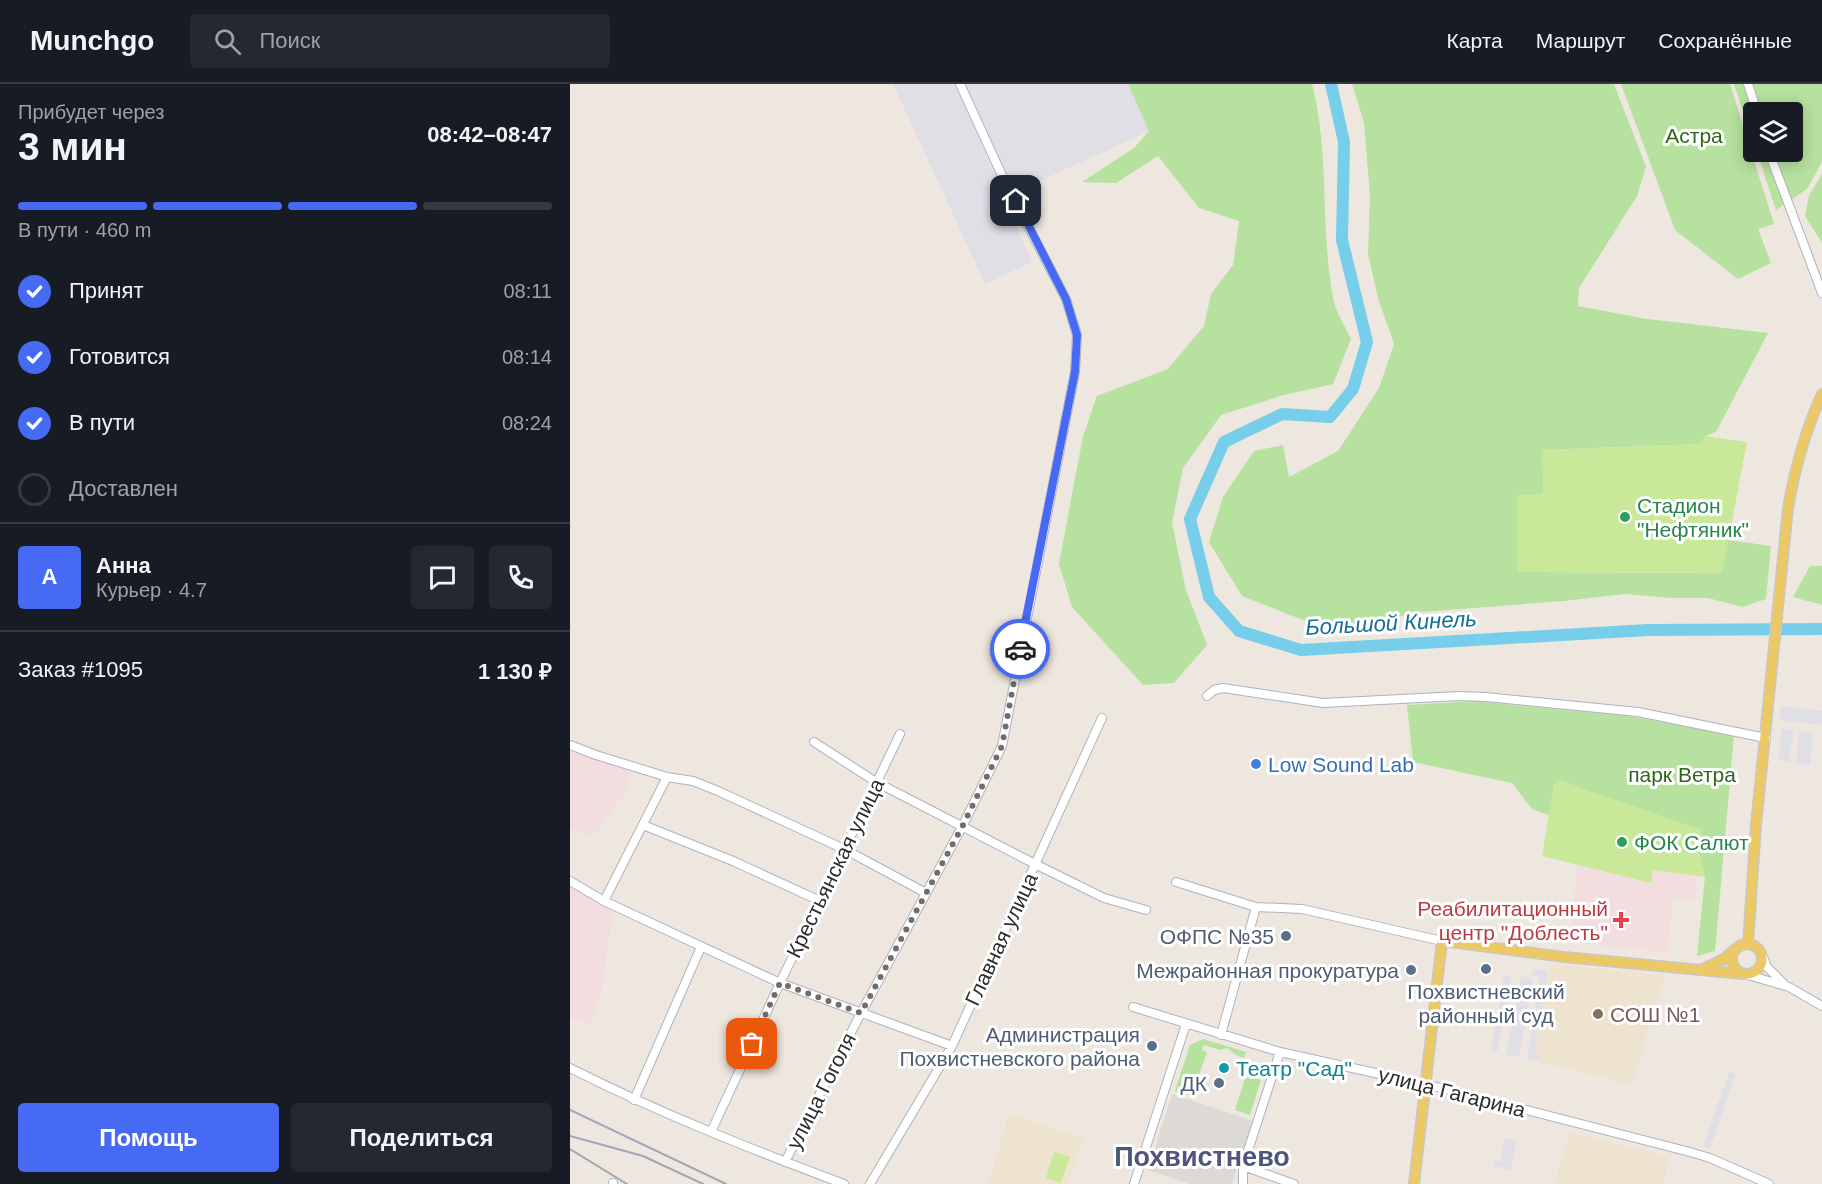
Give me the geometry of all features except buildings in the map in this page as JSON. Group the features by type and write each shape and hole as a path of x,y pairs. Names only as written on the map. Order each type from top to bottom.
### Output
{"main road":[{"path":"1748,944 1756,825 1783,550 1795,468 1809,424 1822,394"},
{"path":"1414,1184 1442,941 1564,957 1746,975 1761,967 1763,957 1758,948 1748,944 1738,946 1724,959 1701,970"},
{"path":"1734,950 1733,965 1735,969 1746,975"}],"street":[{"name":"улица Гоголя","path":"785,1162 861,1013 962,827 1002,746 1075,372 1077,335 1066,299 1005,182 960,84"},
{"path":"1748,84 1754,102"},
{"path":"1773,162 1822,293"},
{"path":"1207,696 1214,690 1224,688 1323,703 1460,696 1486,697 1638,712 1766,738"},
{"name":"Главная улица","path":"870,1184 952,1046 1102,718"},
{"name":"Крестьянская улица","path":"711,1132 900,734"},
{"path":"814,742 876,782 1035,864 1104,898 1146,910"},
{"path":"570,745 667,777 693,781 718,791 844,849 926,893"},
{"path":"604,901 667,777"},
{"path":"643,825 733,861 820,902"},
{"path":"570,881 604,901 780,983 952,1046"},
{"path":"1176,882 1256,907 1302,909 1442,941"},
{"path":"1221,1035 1256,907"},
{"path":"634,1100 701,947"},
{"path":"1763,957 1775,977 1822,1006"},
{"path":"1746,975 1789,987"},
{"name":"улица Гагарина","path":"1133,1007 1280,1052 1425,1084 1690,1152 1710,1158 1769,1184"},
{"path":"1134,1184 1186,1024"},
{"path":"1243,1184 1243,1166 1280,1052"},
{"path":"570,1068 634,1100 844,1184"},
{"path":"1243,1166 1294,1184"}],"shaded area":[{"path":"893,84 1128,84 1149,131 1003,198 1032,262 985,284"},
{"path":"1781,706 1822,711 1822,725 1779,720"},
{"path":"1782,728 1794,730 1789,762 1778,760"},
{"path":"1799,731 1813,732 1810,765 1796,764"},
{"path":"570,748 632,772 623,796 592,837 571,829 570,832"},
{"name":"Реабилитационный центр \"Доблесть\"","path":"1578,865 1650,883 1652,870 1697,876 1694,900 1673,898 1667,953 1569,941"},
{"path":"570,885 613,912 602,987 590,1026 570,1017"},
{"name":"СОШ №1","path":"1551,964 1665,975 1632,1085 1539,1061 1540,1053 1535,1052"},
{"path":"1533,969 1548,971 1535,1051 1540,1052 1539,1061 1527,1059 1540,977 1532,976"},
{"path":"1504,976 1511,977 1497,1052 1491,1050"},
{"path":"1521,976 1531,978 1533,982 1519,1057 1506,1055"},
{"path":"1729,1072 1736,1074 1710,1148 1703,1146"},
{"path":"1172,1094 1253,1121 1232,1184 1190,1184 1148,1170"},
{"path":"1009,1114 1083,1137 1068,1184 988,1184"},
{"path":"1569,1132 1670,1157 1663,1184 1555,1184"},
{"path":"1504,1138 1517,1140 1511,1170 1494,1166 1495,1160 1500,1161"}],"green space":[{"path":"1128,84 1312,84 1321,137 1329,271 1334,302 1351,339 1333,384 1284,395 1221,415 1183,468 1172,523 1186,590 1207,645 1174,683 1143,685 1072,607 1059,564 1083,436 1097,396 1168,369 1204,326 1211,294 1233,265 1239,221 1199,208 1158,156 1116,183 1082,182 1134,148 1149,131"},
{"path":"1352,84 1614,84 1646,167 1637,196 1579,288 1578,306 1647,319 1768,333 1716,432 1706,436 1700,444 1543,450 1543,494 1517,496 1518,572 1721,573 1728,540 1771,546 1766,599 1742,607 1708,598 1624,594 1423,612 1353,625 1313,624 1242,596 1209,542 1223,497 1254,451 1283,445 1289,477 1338,451 1379,388 1394,344 1378,298 1368,254 1370,195 1364,122"},
{"name":"Астра","path":"1621,84 1730,84 1743,125 1743,162 1755,162 1774,224 1758,229 1771,263 1738,279 1675,230"},
{"path":"1734,84 1822,84 1822,162 1807,189 1776,210 1760,162 1803,162 1803,102 1743,102 1743,111"},
{"path":"1822,174 1822,243 1805,216 1809,195"},
{"name":"Стадион \"Нефтяник\"","path":"1706,436 1747,442 1722,573 1518,572 1517,495 1543,494 1542,450 1700,444"},
{"path":"1810,566 1822,566 1822,605 1793,597"},
{"name":"парк Ветра","path":"1473,701 1628,716 1734,735 1715,951 1697,956 1705,877 1699,854 1554,784 1549,815 1532,809 1512,783 1413,762 1407,705"},
{"name":"ФОК Салют","path":"1559,780 1702,830 1699,854 1705,877 1653,870 1651,883 1542,856 1554,784"},
{"path":"1203,1039 1246,1052 1244,1058 1227,1048 1220,1050 1204,1045 1202,1050 1207,1052 1192,1096 1175,1091 1190,1045"},
{"path":"1249,1076 1261,1080 1250,1115 1235,1110 1245,1079"},
{"path":"1054,1152 1070,1157 1061,1183 1046,1178"}],"waterway":[{"name":"Большой Кинель","path":"1331,84 1344,142 1342,240 1367,342 1353,389 1330,417 1282,414 1224,442 1190,519 1209,597 1239,631 1301,650 1648,630 1822,629"}],"railway":[{"path":"570,1110 726,1184"},
{"path":"570,1136 643,1156 703,1184"},
{"path":"570,1149 627,1184"}],"way so far":[{"path":"752,1044 780,983 861,1013 962,827 1002,746 1020,649"}],"place":[{"name":"Стадион \"Нефтяник\"","path":"1625,517"},
{"name":"Low Sound Lab","path":"1256,764"},
{"name":"ФОК Салют","path":"1622,842"},
{"name":"Реабилитационный центр \"Доблесть\"","path":"1621,920"},
{"name":"ОФПС №35","path":"1286,936"},
{"name":"Похвистневский районный суд","path":"1486,969"},
{"name":"Межрайонная прокуратура","path":"1411,970"},
{"name":"СОШ №1","path":"1598,1014"},
{"name":"Администрация Похвистневского района","path":"1152,1046"},
{"name":"Театр \"Сад\"","path":"1224,1068"},
{"name":"ДК","path":"1219,1083"}],"district":[{"name":"Похвистнево","path":"1202,1157"}],"route":[{"path":"1016,201 1066,299 1077,335 1075,372 1020,649"}]}
